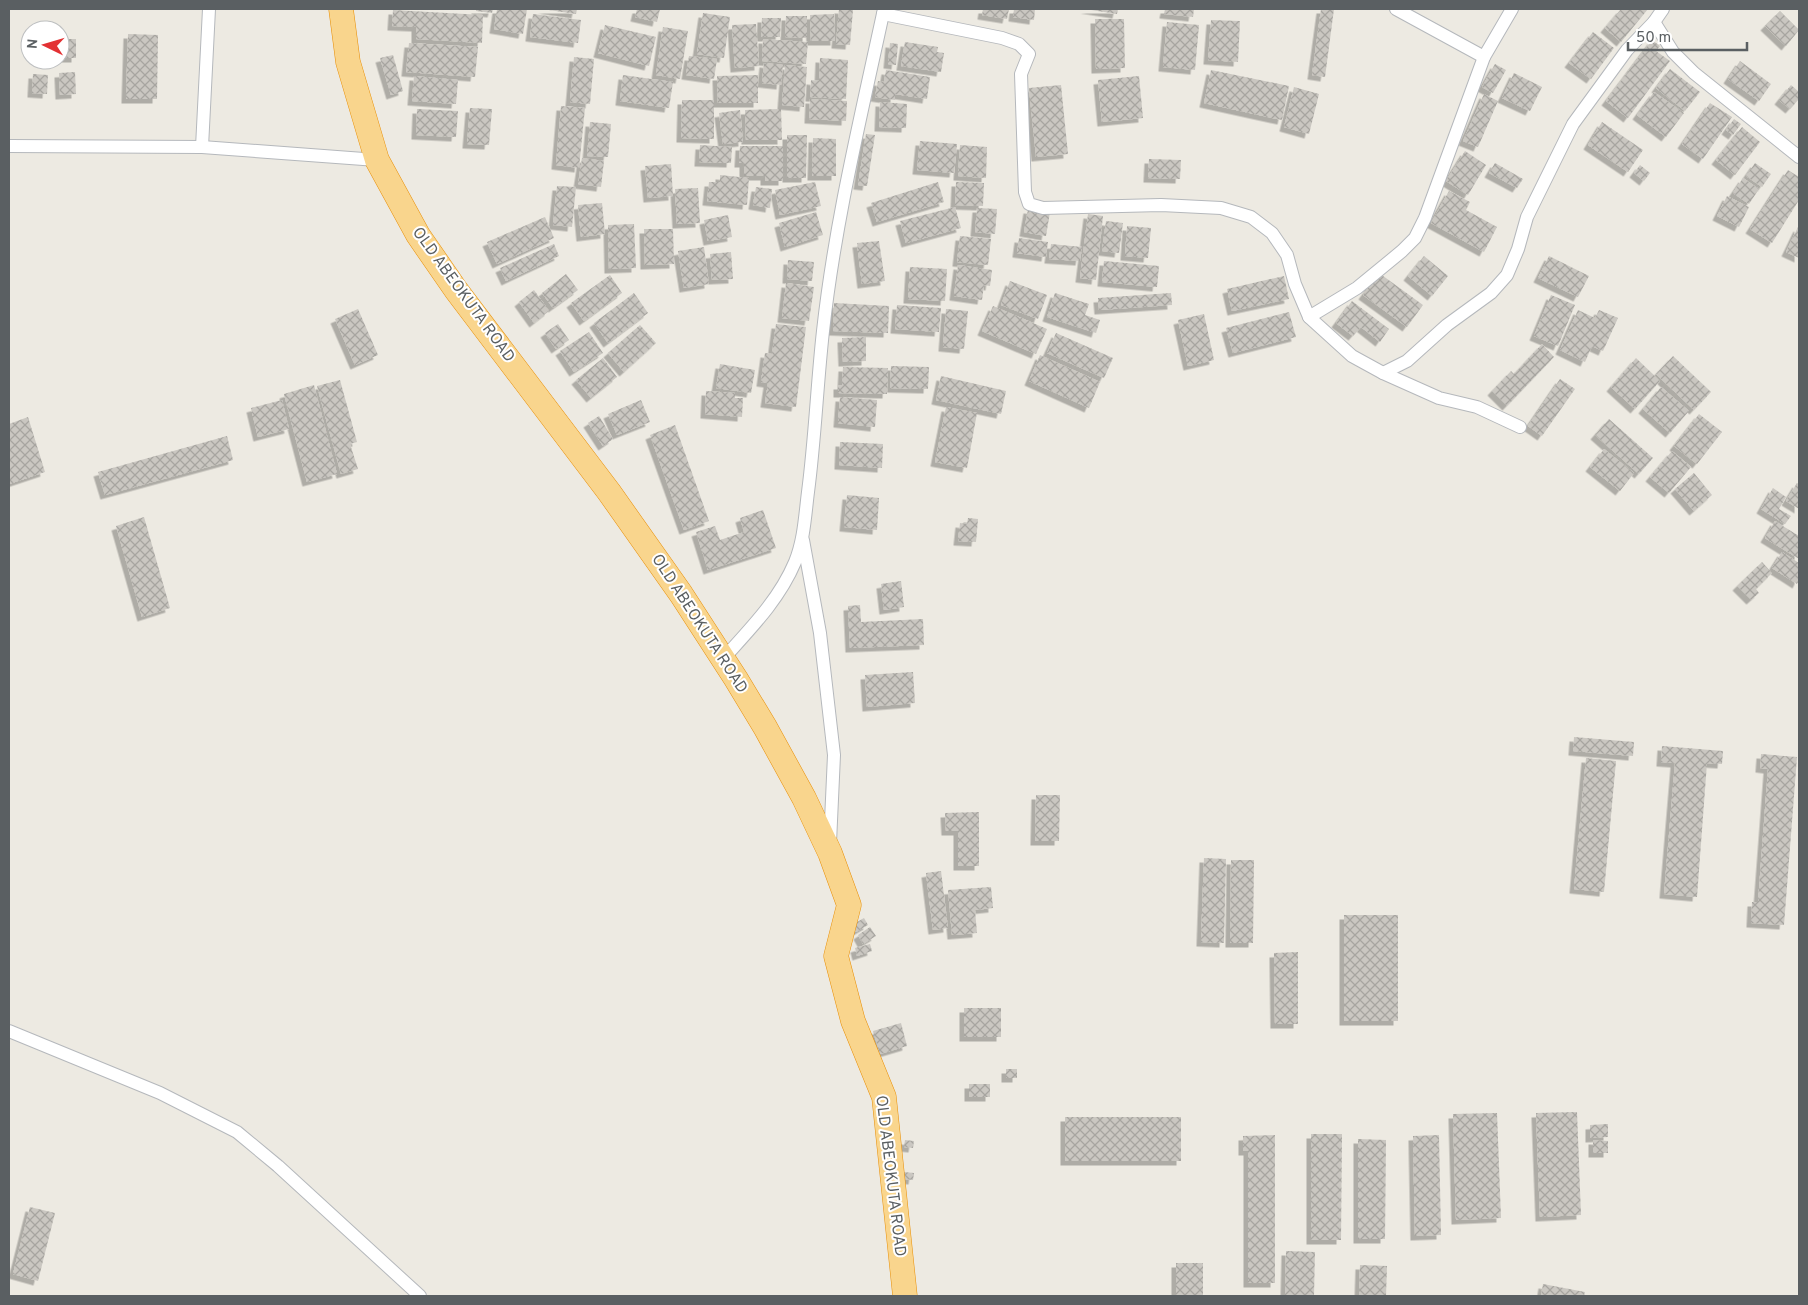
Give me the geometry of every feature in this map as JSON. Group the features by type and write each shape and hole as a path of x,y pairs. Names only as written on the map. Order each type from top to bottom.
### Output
{"highway":[{"name":"OLD ABEOKUTA ROAD","path":"341,9 348,62 377,160 418,235 456,290 609,492 681,594 765,727 804,798 830,853 849,905 836,956 853,1021 884,1097 905,1296"}],"street":[{"path":"202,147 209,9"},
{"path":"1396,9 1484,56"},
{"path":"1309,317 1357,288 1415,238 1433,197 1484,56 1512,9"},
{"path":"1383,373 1407,361 1447,325 1491,293 1507,275 1518,249 1527,217 1573,124 1627,50 1654,22 1663,9"},
{"path":"723,659 782,588 795,562 803,538 814,449 823,331 836,241 860,115 883,11 1002,38 1019,44 1029,54 1021,74 1025,192 1029,204 1043,208 1161,205 1221,208 1251,217 1272,233 1287,255 1295,284 1309,317 1352,356 1383,373 1440,398 1477,407 1520,427"},
{"path":"1654,22 1673,52 1694,73 1799,156"},
{"path":"9,146 202,147 377,160"},
{"path":"803,538 820,632 834,755 830,853"},
{"path":"9,1031 160,1093 237,1132 293,1180 420,1296"}],"building":[{"path":"476,9 493,9 492,13 476,11"},
{"path":"497,9 527,9 523,34 494,29"},
{"path":"542,9 577,9 576,14"},
{"path":"637,9 660,9 657,22 635,17"},
{"path":"839,9 853,10 850,45 836,44"},
{"path":"983,9 1009,9 1007,19 982,15"},
{"path":"1014,9 1035,9 1034,20 1013,17"},
{"path":"1085,9 1118,9 1117,14"},
{"path":"1165,9 1194,9 1193,17 1164,14"},
{"path":"1321,9 1334,9 1325,77 1312,75"},
{"path":"1621,9 1648,9 1621,42 1605,28"},
{"path":"393,10 483,15 482,43 416,39 416,27 392,26"},
{"path":"1780,11 1799,30 1786,46 1765,26"},
{"path":"703,13 730,17 724,58 697,54"},
{"path":"533,14 581,20 578,43 530,37"},
{"path":"834,14 835,41 811,41 810,15"},
{"path":"786,16 807,16 807,38 785,37"},
{"path":"762,18 781,18 780,37 761,37"},
{"path":"1095,19 1124,19 1125,68 1096,69"},
{"path":"1211,20 1240,21 1238,62 1208,60"},
{"path":"1167,22 1199,25 1195,70 1163,67"},
{"path":"756,24 759,66 735,68 732,25"},
{"path":"605,25 656,37 649,66 598,53"},
{"path":"663,27 688,31 680,79 656,75"},
{"path":"1593,32 1614,48 1591,79 1569,63"},
{"path":"128,34 158,35 157,99 126,99"},
{"path":"70,39 76,39 76,58 70,58"},
{"path":"763,39 808,42 806,64 762,61"},
{"path":"1652,40 1660,46 1656,51 1670,61 1628,118 1606,101"},
{"path":"905,42 938,47 937,52 944,53 941,72 901,66"},
{"path":"409,43 478,47 475,77 406,72"},
{"path":"890,43 898,44 896,65 888,64"},
{"path":"393,55 403,91 391,95 380,58"},
{"path":"689,56 717,59 714,79 686,75"},
{"path":"574,57 594,59 590,104 570,102"},
{"path":"820,58 848,60 846,99 810,97 811,80 819,81"},
{"path":"1740,61 1771,84 1759,101 1728,79"},
{"path":"764,63 783,65 781,85 762,83"},
{"path":"1495,64 1506,70 1493,93 1482,87"},
{"path":"785,65 807,67 804,107 782,105"},
{"path":"1670,69 1700,92 1685,111 1656,88"},
{"path":"886,70 930,77 927,99 895,94 895,100 875,97 878,81 884,82"},
{"path":"1211,70 1289,86 1282,120 1204,103"},
{"path":"75,72 76,94 60,95 59,73"},
{"path":"1514,73 1542,87 1530,111 1502,98"},
{"path":"33,74 48,75 47,94 32,93"},
{"path":"623,75 673,82 669,108 620,101"},
{"path":"758,75 758,103 718,103 717,76"},
{"path":"414,76 458,80 456,104 412,101"},
{"path":"1139,76 1143,118 1102,122 1098,80"},
{"path":"1061,85 1068,154 1036,157 1029,88"},
{"path":"1791,85 1799,92 1799,99 1790,109 1779,100"},
{"path":"1294,87 1319,94 1309,134 1284,127"},
{"path":"1654,92 1684,113 1666,137 1637,115"},
{"path":"1484,94 1498,101 1478,147 1463,141"},
{"path":"810,99 847,101 846,121 809,119"},
{"path":"682,100 714,100 714,139 681,138"},
{"path":"880,102 907,104 906,128 879,127"},
{"path":"1710,103 1732,117 1703,159 1682,144"},
{"path":"561,106 585,108 579,168 556,165"},
{"path":"470,108 492,109 489,145 467,144"},
{"path":"417,109 458,111 456,137 416,135"},
{"path":"781,109 782,140 746,140 745,110"},
{"path":"740,110 743,142 723,144 719,113"},
{"path":"1734,119 1741,124 1733,135 1726,130"},
{"path":"590,122 611,124 608,157 587,156"},
{"path":"1602,122 1643,150 1628,172 1588,145"},
{"path":"1742,127 1760,142 1735,175 1716,160"},
{"path":"866,134 875,135 867,186 858,185"},
{"path":"787,135 807,135 806,178 787,178"},
{"path":"813,138 836,139 836,176 812,176"},
{"path":"920,141 957,144 954,173 917,170"},
{"path":"700,145 732,147 731,163 699,162"},
{"path":"960,145 987,147 986,178 958,176"},
{"path":"740,146 783,146 783,181 765,181 765,176 744,176 744,163 739,163"},
{"path":"1465,151 1486,165 1468,195 1446,181"},
{"path":"582,158 604,161 601,187 578,184"},
{"path":"1149,159 1181,160 1180,179 1148,178"},
{"path":"1495,163 1523,179 1517,188 1489,173"},
{"path":"1755,163 1771,174 1762,187 1746,176"},
{"path":"671,164 673,196 648,198 645,166"},
{"path":"1640,165 1650,173 1644,181 1634,173"},
{"path":"1788,170 1799,177 1799,200 1772,243 1750,229"},
{"path":"720,175 749,178 747,205 707,201 709,182 720,182"},
{"path":"1743,178 1759,189 1749,204 1733,193"},
{"path":"815,182 821,206 780,215 775,190"},
{"path":"938,182 944,202 877,222 871,203"},
{"path":"956,182 984,183 983,206 955,205"},
{"path":"557,186 576,187 572,227 553,225"},
{"path":"756,187 772,189 770,208 753,205"},
{"path":"698,188 700,223 677,224 675,189"},
{"path":"1449,191 1470,202 1466,210 1497,227 1484,252 1431,223"},
{"path":"1727,196 1749,207 1739,227 1717,216"},
{"path":"602,203 605,234 581,237 578,205"},
{"path":"955,207 961,228 906,243 900,221"},
{"path":"977,208 997,209 995,234 975,232"},
{"path":"1028,209 1050,212 1046,236 1024,232"},
{"path":"816,212 823,235 785,247 779,223"},
{"path":"1088,214 1103,216 1096,280 1080,278"},
{"path":"728,215 732,237 708,241 704,220"},
{"path":"545,217 554,238 497,264 487,242"},
{"path":"1106,221 1123,223 1119,253 1102,251"},
{"path":"634,224 636,268 609,269 608,225"},
{"path":"1127,226 1151,228 1148,258 1125,256"},
{"path":"1799,228 1799,258 1786,252"},
{"path":"644,229 673,229 674,264 645,265"},
{"path":"960,236 991,239 988,265 957,262"},
{"path":"1019,238 1048,242 1046,257 1017,253"},
{"path":"879,241 885,281 862,284 857,243"},
{"path":"554,244 559,256 506,281 500,268"},
{"path":"1051,244 1082,247 1080,261 1049,259"},
{"path":"704,247 709,284 684,288 678,251"},
{"path":"731,252 733,279 712,280 710,254"},
{"path":"1424,256 1448,276 1432,296 1408,276"},
{"path":"1549,256 1589,276 1578,297 1538,278"},
{"path":"788,260 814,262 812,281 787,279"},
{"path":"1104,261 1159,266 1157,287 1102,282"},
{"path":"958,265 992,270 990,286 984,285 982,300 954,296"},
{"path":"910,267 947,269 945,301 908,299"},
{"path":"1379,273 1423,305 1407,327 1363,295"},
{"path":"566,274 578,290 553,308 542,293"},
{"path":"610,275 622,293 584,321 571,303"},
{"path":"1284,276 1289,299 1232,311 1227,289"},
{"path":"1010,281 1047,295 1038,319 1001,305"},
{"path":"786,283 814,287 809,321 782,318"},
{"path":"534,290 549,311 534,323 519,302"},
{"path":"634,293 648,313 608,343 594,323"},
{"path":"1055,293 1089,304 1085,315 1100,320 1096,333 1047,317"},
{"path":"1171,293 1172,305 1099,310 1098,298"},
{"path":"1551,295 1575,305 1558,346 1534,336"},
{"path":"1352,301 1389,329 1380,342 1361,327 1353,336 1336,323"},
{"path":"834,303 889,306 888,333 833,331"},
{"path":"897,305 941,308 939,332 895,329"},
{"path":"993,306 1047,329 1036,354 982,331"},
{"path":"358,309 378,355 355,365 335,319"},
{"path":"946,309 968,311 964,349 943,347"},
{"path":"1578,310 1595,318 1599,310 1618,318 1603,351 1592,346 1585,362 1560,350"},
{"path":"1289,312 1296,337 1233,353 1226,328"},
{"path":"1204,314 1214,360 1188,366 1178,320"},
{"path":"558,324 569,340 556,349 545,333"},
{"path":"776,324 806,327 796,407 765,403 768,383 761,382 765,353 772,354"},
{"path":"640,325 656,343 624,372 608,353"},
{"path":"589,332 603,353 574,372 560,351"},
{"path":"1056,333 1113,358 1104,378 1047,353"},
{"path":"866,337 866,361 843,362 842,338"},
{"path":"1542,344 1554,357 1507,406 1492,391 1511,371 1514,374"},
{"path":"1040,355 1100,382 1089,408 1029,381"},
{"path":"1673,356 1711,392 1694,410 1656,374"},
{"path":"603,358 617,377 591,398 576,380"},
{"path":"1636,358 1660,381 1635,409 1611,387"},
{"path":"720,364 755,370 751,393 716,388"},
{"path":"891,366 929,367 928,389 890,388"},
{"path":"843,367 888,368 887,394 838,393 838,385 842,385"},
{"path":"941,376 1006,391 1001,414 936,400"},
{"path":"1560,379 1575,389 1542,436 1528,426"},
{"path":"340,380 357,442 350,444 358,469 341,474 317,386"},
{"path":"314,385 337,474 307,482 284,394"},
{"path":"1661,387 1689,411 1670,433 1643,409"},
{"path":"706,391 735,393 735,398 743,398 742,417 705,414"},
{"path":"840,397 877,400 875,427 838,423"},
{"path":"282,400 289,429 258,437 251,408"},
{"path":"641,400 650,422 617,435 608,414"},
{"path":"946,407 977,413 967,468 935,462"},
{"path":"1699,414 1722,432 1697,464 1674,446"},
{"path":"599,416 613,439 603,446 588,423"},
{"path":"28,417 45,472 9,484 9,424"},
{"path":"1609,419 1653,458 1639,474 1595,435"},
{"path":"675,425 709,521 684,530 650,435"},
{"path":"227,436 233,460 105,495 98,472"},
{"path":"840,442 883,444 882,468 839,465"},
{"path":"1604,449 1634,473 1620,491 1590,467"},
{"path":"1672,451 1691,467 1669,493 1650,477"},
{"path":"1694,473 1712,495 1694,511 1675,489"},
{"path":"1797,483 1799,485 1799,509 1786,501"},
{"path":"1773,488 1786,497 1779,509 1791,516 1785,524 1761,509"},
{"path":"847,495 879,498 877,530 844,527"},
{"path":"763,510 776,548 708,570 696,532 715,526 720,540 744,532 740,518"},
{"path":"144,517 170,608 142,617 116,526"},
{"path":"968,518 978,519 976,542 958,541 960,523 967,524"},
{"path":"1775,521 1799,536 1799,559 1765,538"},
{"path":"1782,552 1799,563 1799,580 1797,584 1772,568"},
{"path":"1762,562 1772,573 1756,589 1759,593 1751,600 1737,586"},
{"path":"901,581 904,607 884,610 881,584"},
{"path":"860,605 861,622 923,619 924,645 850,648 848,606"},
{"path":"913,672 915,703 867,707 865,675"},
{"path":"1574,737 1634,742 1633,756 1573,751"},
{"path":"1662,746 1723,751 1722,764 1707,763 1697,897 1664,894 1675,763 1661,762"},
{"path":"1761,754 1797,757 1784,925 1751,923 1752,902 1758,902 1768,769 1760,768"},
{"path":"1586,758 1616,761 1604,892 1574,889"},
{"path":"1036,795 1060,795 1059,841 1035,841"},
{"path":"979,812 979,866 958,866 958,831 946,831 945,813"},
{"path":"1204,858 1226,859 1224,943 1201,942"},
{"path":"1231,860 1254,860 1253,943 1230,943"},
{"path":"941,871 948,928 933,930 926,873"},
{"path":"991,887 993,908 975,910 977,933 952,935 948,890"},
{"path":"1344,915 1398,915 1398,1021 1344,1021"},
{"path":"864,918 868,925 856,932 852,925"},
{"path":"870,927 876,936 863,944 858,935"},
{"path":"870,944 872,951 857,956 855,948"},
{"path":"1298,952 1298,1024 1275,1024 1274,953"},
{"path":"964,1008 1001,1008 1001,1037 964,1037"},
{"path":"901,1023 907,1046 880,1054 873,1031"},
{"path":"1006,1069 1017,1069 1017,1078 1006,1078"},
{"path":"969,1084 990,1084 990,1097 969,1097"},
{"path":"1577,1112 1581,1215 1540,1217 1536,1113"},
{"path":"1497,1113 1501,1218 1456,1220 1453,1114"},
{"path":"1065,1117 1181,1117 1181,1161 1065,1161"},
{"path":"1608,1124 1608,1137 1590,1138 1590,1125"},
{"path":"1311,1134 1342,1134 1341,1240 1311,1240"},
{"path":"1275,1135 1275,1283 1248,1283 1248,1151 1243,1151 1243,1136"},
{"path":"1439,1135 1441,1235 1415,1236 1413,1136"},
{"path":"1358,1139 1386,1140 1385,1239 1358,1239"},
{"path":"905,1140 914,1141 913,1148 904,1147"},
{"path":"1593,1140 1608,1141 1608,1153 1593,1153"},
{"path":"904,1172 914,1173 913,1180 903,1179"},
{"path":"30,1207 55,1213 38,1281 13,1274"},
{"path":"1286,1251 1315,1252 1314,1296 1285,1296"},
{"path":"1176,1263 1203,1263 1203,1296 1176,1296"},
{"path":"1360,1265 1387,1266 1386,1296 1359,1296"},
{"path":"1543,1284 1585,1292 1584,1296 1541,1296"}]}
